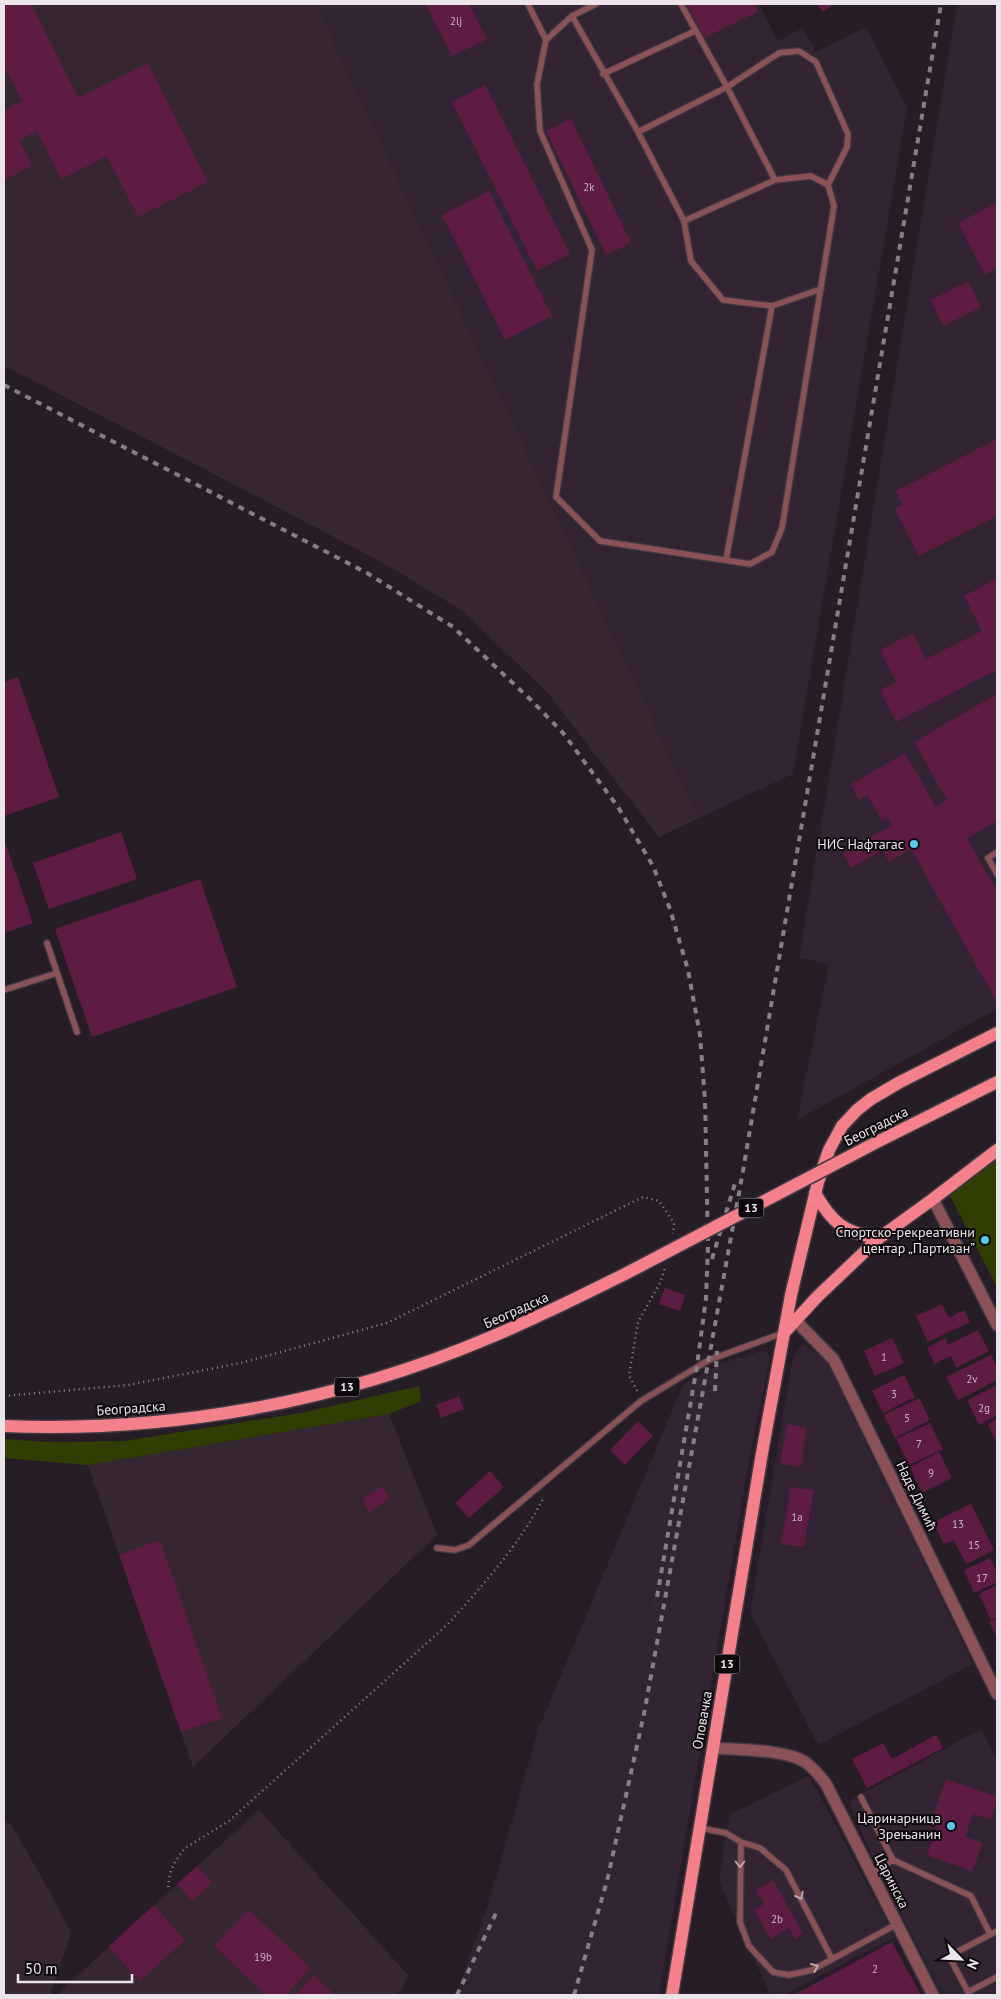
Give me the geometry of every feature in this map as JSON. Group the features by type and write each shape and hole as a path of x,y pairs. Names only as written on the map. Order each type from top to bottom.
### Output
{"main road":[{"name":"13","path":"784,1333 815,1193 829,1150 842,1126 871,1099 900,1082 997,1033"},
{"name":"Београдска","path":"4,1426 76,1427 162,1421 246,1410 326,1392 408,1368 490,1338 625,1274 877,1142 997,1082"},
{"path":"784,1333 817,1297 878,1238 997,1150"},
{"path":"815,1193 825,1210 836,1223 860,1236 878,1238"},
{"name":"Оповачка","path":"672,1995 784,1333"}],"street":[{"path":"933,1199 997,1324"},
{"name":"Наде Димић","path":"796,1320 834,1360 997,1694"},
{"name":"Царинска","path":"713,1748 778,1753 804,1761 818,1772 826,1784 934,1995"}],"lane":[{"path":"528,4 546,40"},
{"path":"596,4 572,16 546,40 536,84 540,131 592,250 556,497 600,542 750,564 772,552 782,528 834,206 828,185 847,147 848,134 816,62 799,51 779,53 727,87 638,132"},
{"path":"681,4 775,180"},
{"path":"572,16 603,74 638,132 684,221 691,261 723,300 772,306 821,289"},
{"path":"603,74 696,31"},
{"path":"684,221 775,180 812,176 828,185"},
{"path":"726,560 772,306"},
{"path":"997,852 988,858 997,874"},
{"path":"47,943 77,1032"},
{"path":"4,990 57,973"},
{"path":"437,1548 455,1550 469,1545 641,1401 709,1360 784,1333"},
{"path":"861,1797 893,1860 971,1896 990,1934"},
{"path":"700,1828 726,1833 740,1842 760,1848 786,1870 832,1959"},
{"path":"740,1842 740,1922 749,1946 773,1972 788,1975 812,1970 897,1924"},
{"path":"871,1872 893,1860"},
{"path":"997,1931 949,1956 968,1992 997,1977"}],"path":[{"path":"4,1396 128,1385 241,1363 386,1323 643,1196 659,1201 674,1223 673,1241"},
{"path":"641,1401 629,1375 638,1322 660,1283 665,1266"},
{"path":"168,1886 170,1873 185,1848 229,1821 448,1624 479,1590 531,1522 556,1472"}],"shaded area":[{"path":"4,4 316,4 699,818 659,837 546,691 461,610 385,564 4,366"},
{"path":"316,4 759,4 778,41 803,28 816,52 866,27 907,108 793,774 699,818"},
{"path":"957,4 997,4 997,1009 797,1120 829,964 799,958"},
{"path":"802,1343 818,1354 829,1366 973,1664 818,1745 750,1612 792,1361"},
{"path":"761,1351 766,1352 770,1357 751,1449 659,1995 456,1995 489,1902 538,1730 683,1385 717,1365"},
{"path":"389,1414 437,1535 193,1767 88,1465"},
{"path":"981,1729 997,1761 997,1995 942,1995 877,1868 849,1801"},
{"path":"809,1776 895,1937 784,1995 770,1995 719,1881 726,1833 730,1814"},
{"path":"259,1810 409,1976 397,1995 56,1995"},
{"path":"4,1822 11,1824 54,1899 71,1933 50,1995 4,1995"}],"green space":[{"name":"Спортско-рекреативни центар „Партизан”","path":"997,1160 997,1287 949,1194"},
{"path":"419,1386 421,1401 389,1414 88,1465 4,1458 4,1439 50,1442 124,1441 301,1413"}],"building":[{"path":"4,4 31,4 78,98 148,63 208,182 138,217 107,156 61,179 37,131 19,140 32,166 4,180 4,110 22,101 4,65"},
{"path":"425,4 469,4 487,39 452,56"},
{"path":"687,4 755,4 759,11 704,38"},
{"path":"817,4 834,4 823,12"},
{"path":"485,85 570,254 537,271 452,102"},
{"path":"571,119 631,243 606,255 546,131"},
{"path":"489,191 552,316 505,340 442,215"},
{"path":"995,204 997,207 997,268 985,275 958,223"},
{"path":"968,281 981,307 943,326 931,300"},
{"path":"997,439 997,516 919,556 895,509 903,505 896,491"},
{"path":"997,579 997,670 896,722 880,690 896,682 880,650 913,633 926,659 982,631 964,596"},
{"path":"18,677 59,797 4,816 4,682"},
{"name":"НИС Нафтагас","path":"997,694 997,821 967,838 997,892 997,1002 911,849 889,862 883,850 851,868 843,853 892,825 887,818 882,821 867,795 859,800 851,784 905,753 936,807 947,800 914,742"},
{"path":"121,832 137,879 49,909 33,863"},
{"path":"4,839 33,923 4,933"},
{"path":"200,879 237,987 92,1037 55,929"},
{"path":"665,1288 685,1295 680,1311 659,1304"},
{"path":"942,1304 949,1318 964,1310 970,1322 928,1342 916,1316"},
{"path":"978,1330 989,1351 956,1368 951,1356 935,1364 927,1348 945,1338 948,1345"},
{"path":"892,1338 904,1363 875,1376 864,1351"},
{"path":"991,1355 997,1368 997,1380 958,1400 946,1377"},
{"path":"904,1375 915,1397 883,1413 872,1391"},
{"path":"997,1385 997,1415 979,1425 967,1400"},
{"path":"459,1396 464,1409 441,1418 436,1405"},
{"path":"919,1398 930,1420 895,1438 884,1415"},
{"path":"997,1419 997,1443 988,1424"},
{"path":"638,1421 653,1436 625,1465 610,1450"},
{"path":"930,1423 943,1449 909,1465 896,1439"},
{"path":"787,1424 807,1428 801,1467 780,1464"},
{"path":"939,1452 952,1478 922,1493 910,1467"},
{"path":"490,1471 504,1487 469,1518 455,1503"},
{"path":"383,1486 390,1499 369,1512 362,1499"},
{"path":"791,1487 814,1490 804,1547 781,1544"},
{"path":"971,1504 994,1550 966,1564 954,1540 944,1544 933,1522"},
{"path":"160,1540 222,1718 181,1732 119,1555"},
{"path":"990,1558 997,1573 997,1582 974,1593 964,1570"},
{"path":"997,1585 997,1617 991,1620 979,1594"},
{"path":"997,1618 997,1637 989,1622"},
{"path":"936,1735 943,1748 867,1788 852,1759 883,1743 892,1759"},
{"name":"Царинарница Зрењанин","path":"946,1779 997,1797 991,1820 973,1814 965,1837 983,1843 972,1871 927,1855 937,1827 930,1825"},
{"path":"197,1866 212,1883 192,1901 177,1884"},
{"path":"773,1880 803,1934 794,1939 789,1928 770,1939 754,1910 764,1904 756,1890"},
{"path":"154,1905 185,1940 140,1981 108,1947"},
{"path":"249,1910 311,1968 286,1995 266,1995 214,1946"},
{"path":"892,1942 921,1995 794,1995"},
{"path":"314,1975 335,1995 295,1995"}],"railway":[{"path":"574,1995 607,1881 644,1714 743,1171 941,4"},
{"path":"4,385 367,573 453,627 531,700 563,733 618,807 653,866 670,909 688,970 700,1035 705,1100 708,1246 706,1298 697,1366 656,1603"},
{"path":"712,1259 736,1180"},
{"path":"715,1391 717,1351"},
{"path":"457,1995 498,1909"}],"place":[{"name":"НИС Нафтагас","path":"914,844"},
{"name":"Спортско-рекреативни центар „Партизан”","path":"985,1240"},
{"name":"Царинарница Зрењанин","path":"951,1826"}]}
